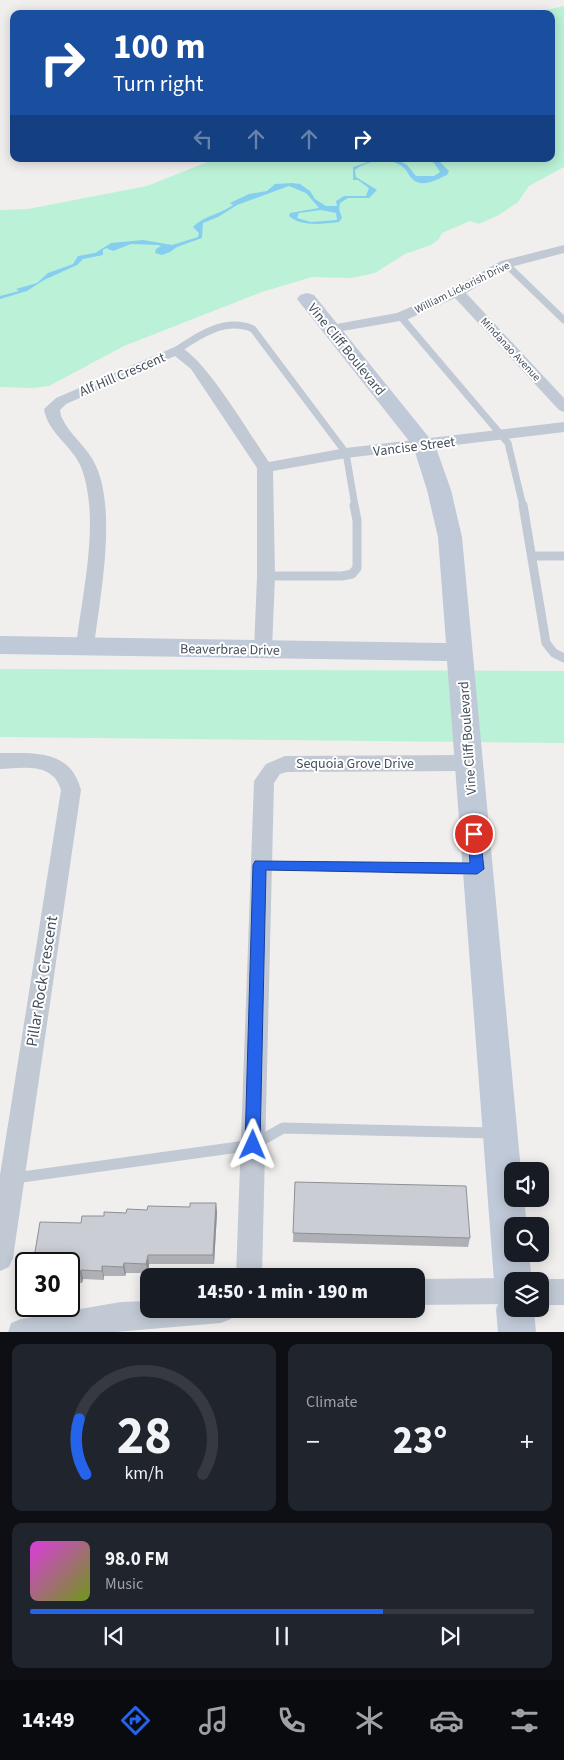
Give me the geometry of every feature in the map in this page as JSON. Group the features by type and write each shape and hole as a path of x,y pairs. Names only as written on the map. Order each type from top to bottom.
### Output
{"street":[{"name":"William Lickorish Drive","path":"331,329 401,317 458,292 506,264 564,249"},
{"name":"Mindanao Avenue","path":"458,292 564,407"},
{"name":"Vine Cliff Boulevard","path":"307,299 424,445 439,490 450,537 512,1272"},
{"name":"Alf Hill Crescent","path":"85,647 98,516 88,464 56,422 52,409 61,400 177,350 196,366 265,468"},
{"name":"Vancise Street","path":"265,468 346,453 564,427"},
{"path":"263,649 266,576 265,468"},
{"name":"Beaverbrae Drive","path":"0,646 460,652"},
{"name":"Pillar Rock Crescent","path":"0,761 42,762 61,768 69,776 71,790 5,1180 0,1258"},
{"name":"Sequoia Grove Drive","path":"249,1268 264,781 273,769 285,764 468,763"},
{"path":"425,1292 504,1291"},
{"path":"549,1292 564,1292"},
{"path":"21,1332 140,1315"},
{"path":"516,1317 518,1332"}],"lane":[{"path":"506,264 564,320"},
{"path":"401,317 502,434 512,452 546,643 554,653 564,658"},
{"path":"177,350 207,333 232,324 248,325 253,329 346,453 358,520 357,568 352,574 342,576 266,576"},
{"path":"532,556 564,556"},
{"path":"260,865 477,869"},
{"path":"5,1180 253,1145 283,1128 501,1133"}],"green space":[{"path":"564,6 564,167 529,186 518,202 499,215 479,224 470,221 442,233 439,239 431,245 405,254 375,273 352,278 312,277 262,292 124,346 49,386 32,388 0,387 0,210 28,209 147,186 207,162 555,162 555,10 546,10"},
{"path":"0,669 564,671 564,743 0,737"}],"water":[{"path":"373,162 355,170 356,177 377,190 369,198 348,198 340,203 339,209 342,218 339,222 306,223 289,216 290,213 319,208 306,193 289,186 237,205 218,217 203,223 202,238 177,247 170,252 162,255 155,253 156,249 161,246 158,245 131,244 113,251 106,248 103,250 103,255 83,259 77,265 44,280 27,291 0,299 0,296 19,291 16,289 37,283 48,273 73,264 78,256 95,253 111,243 143,240 172,245 198,237 199,233 193,227 197,223 233,205 230,203 249,194 267,191 275,184 300,184 310,191 315,199 326,206 337,206 336,201 344,196 366,196 369,188 358,180 353,180 353,167","holes":["321,210 336,213 337,220 311,222 297,218 299,213"]},
{"path":"392,162 402,162 407,165 416,176 434,176 440,172 432,162 440,162 449,171 447,175 436,180 421,183 412,179 406,170"}],"building":[{"path":"295,1182 466,1186 470,1238 293,1233"},
{"path":"190,1203 216,1203 213,1255 148,1255 146,1264 124,1263 123,1267 102,1266 102,1271 81,1270 80,1273 80,1252 35,1252 40,1222 81,1223 82,1216 104,1216 104,1212 126,1213 127,1209 147,1210 148,1206 190,1207"}],"route":[{"path":"253,1145 260,865 477,869 474,834"}]}
